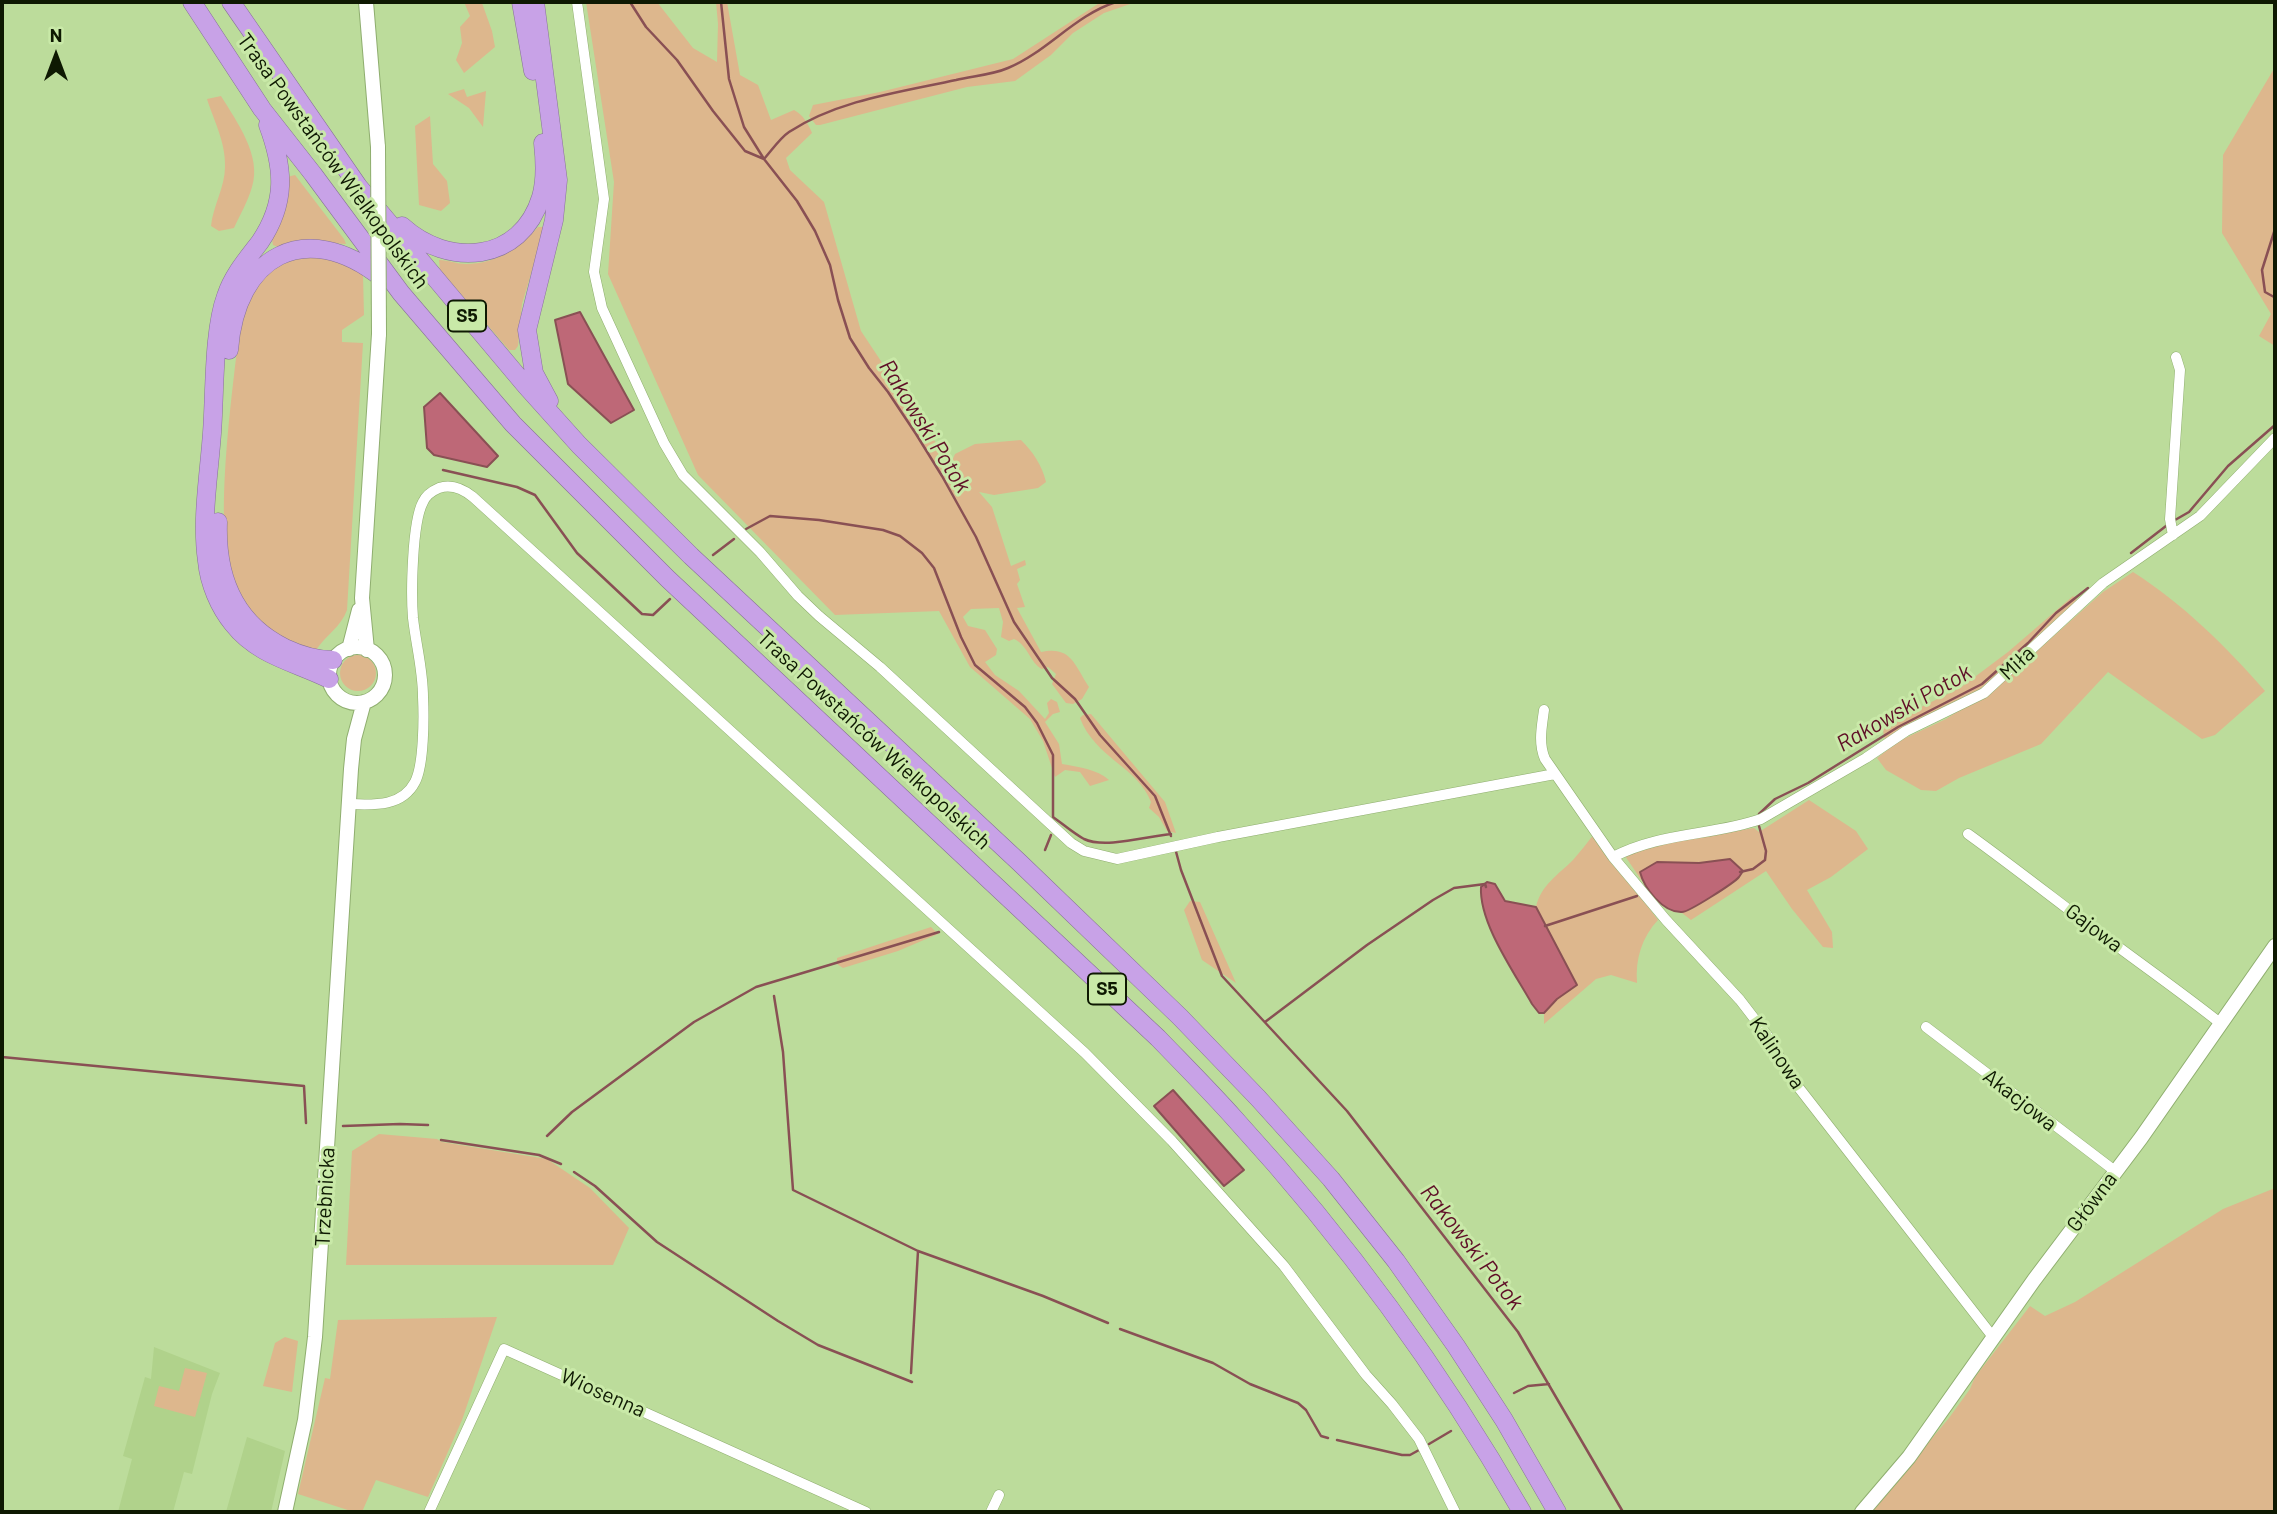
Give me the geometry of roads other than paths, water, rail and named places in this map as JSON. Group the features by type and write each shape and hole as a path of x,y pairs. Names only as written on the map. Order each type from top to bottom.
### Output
{"highway":[{"name":"Trasa Powstańców Wielkopolskich","path":"192,2 262,109 401,293 513,424 668,579 1158,1038 1236,1119 1304,1199 1384,1302 1457,1407 1522,1512"},
{"name":"Trasa Powstańców Wielkopolskich","path":"231,2 358,186 526,386 579,444 691,556 1180,1017 1331,1179 1396,1261 1463,1356 1557,1512"},
{"path":"358,186 410,233 427,245 446,252 484,252 504,244 522,231 534,215 542,196 545,175 533,71 521,2"},
{"path":"535,2 558,180 554,219 527,330 534,373 544,393 579,444"},
{"path":"262,109 277,149 281,172 279,201 271,222 232,282 220,317 206,520 206,562 214,591 225,614 240,632 272,656 329,679"},
{"path":"333,660 316,659 268,640 247,622 231,597 221,568 217,537 230,333 238,301 248,282 265,265 294,251 310,248 344,254 362,262 401,293"}],"main road":[{"path":"366,2 378,147 379,334 362,598 367,650"},
{"path":"348,649 362,598"},
{"path":"357,647 367,650 380,659 386,676 380,692 364,702 345,701 337,695 329,679 333,660 348,649 357,647"},
{"path":"345,701 354,739"},
{"path":"354,739 364,702"},
{"name":"Trzebnicka","path":"285,1512 304,1420 315,1337 354,739"},
{"name":"Główna","path":"1862,1512 1909,1457 2275,946"}],"street":[{"path":"577,2 604,199 595,256 596,287 603,308 674,463 760,552 798,596 880,667 1071,843 1096,854 1117,859 1218,837 1555,775"},
{"path":"2173,535 2171,519 2180,370 2176,357"},
{"name":"Miła","path":"1613,857 1636,845 1761,819 1866,758 1906,731 1984,692 2103,583 2200,516 2275,438"},
{"path":"349,804 379,805 397,800 411,789 418,776 423,696 412,610 417,524 422,504 430,493 443,487 457,488 473,497 1085,1053 1172,1141 1284,1266 1366,1375 1392,1404 1428,1453 1455,1512"},
{"name":"Kalinowa","path":"1544,710 1541,751 1613,857 1666,920 1740,1000 1770,1039 1799,1088 1993,1337"},
{"name":"Gajowa","path":"1968,834 2220,1023"},
{"name":"Akacjowa","path":"1926,1027 2115,1171"},
{"name":"Wiosenna","path":"429,1512 504,1349 866,1512"},
{"path":"991,1512 999,1495"}],"waterway":[{"path":"630,2 646,27 677,60 745,151 764,159 789,132 828,112 891,93 1002,70 1036,53 1087,16 1116,2"},
{"name":"Rakowski Potok","path":"721,2 729,79 744,127 815,231 830,265 850,338 942,476 976,537 1014,622 1052,678 1075,699 1100,735 1155,796 1171,836"},
{"name":"Rakowski Potok","path":"2274,297 2265,292 2262,270 2275,229"},
{"name":"Rakowski Potok","path":"2175,520 2189,512 2228,466 2275,425"},
{"path":"443,470 517,487 535,495 577,553 642,614 653,615 670,599"},
{"path":"746,529 770,516 819,520 883,530 900,536 922,553 934,568 975,665 1025,707 1037,723 1053,755 1053,817 1080,837 1093,842 1115,842 1171,834"},
{"name":"Rakowski Potok","path":"2131,553 2166,526"},
{"path":"713,555 734,539"},
{"name":"Rakowski Potok","path":"1759,814 1775,799 1808,783 1898,727 1982,684 2028,643 2056,613 2088,588"},
{"name":"Rakowski Potok","path":"1740,872 1753,869 1765,860 1766,851 1759,826"},
{"path":"1045,850 1051,835"},
{"name":"Rakowski Potok","path":"1175,848 1222,976 1347,1111 1518,1332 1623,1512"},
{"name":"Rakowski Potok","path":"1265,1022 1367,945 1433,900 1454,888 1485,884 1486,887"},
{"name":"Rakowski Potok","path":"1545,926 1637,896"},
{"path":"547,1136 572,1112 694,1022 756,987 939,932"},
{"path":"774,996 783,1052 793,1190 918,1251 1043,1296 1108,1323"},
{"path":"2,1057 304,1086 306,1123"},
{"path":"343,1126 428,1125"},
{"path":"441,1140 539,1155 561,1164"},
{"path":"574,1172 595,1186 657,1242 778,1321 818,1345 912,1382"},
{"path":"911,1373 918,1251"},
{"path":"1120,1329 1213,1363 1250,1384 1298,1403 1306,1410 1321,1436 1328,1438"},
{"path":"1514,1393 1528,1386 1549,1384"},
{"path":"1429,1444 1451,1431"},
{"path":"1337,1440 1402,1455 1410,1455 1419,1450"}]}
